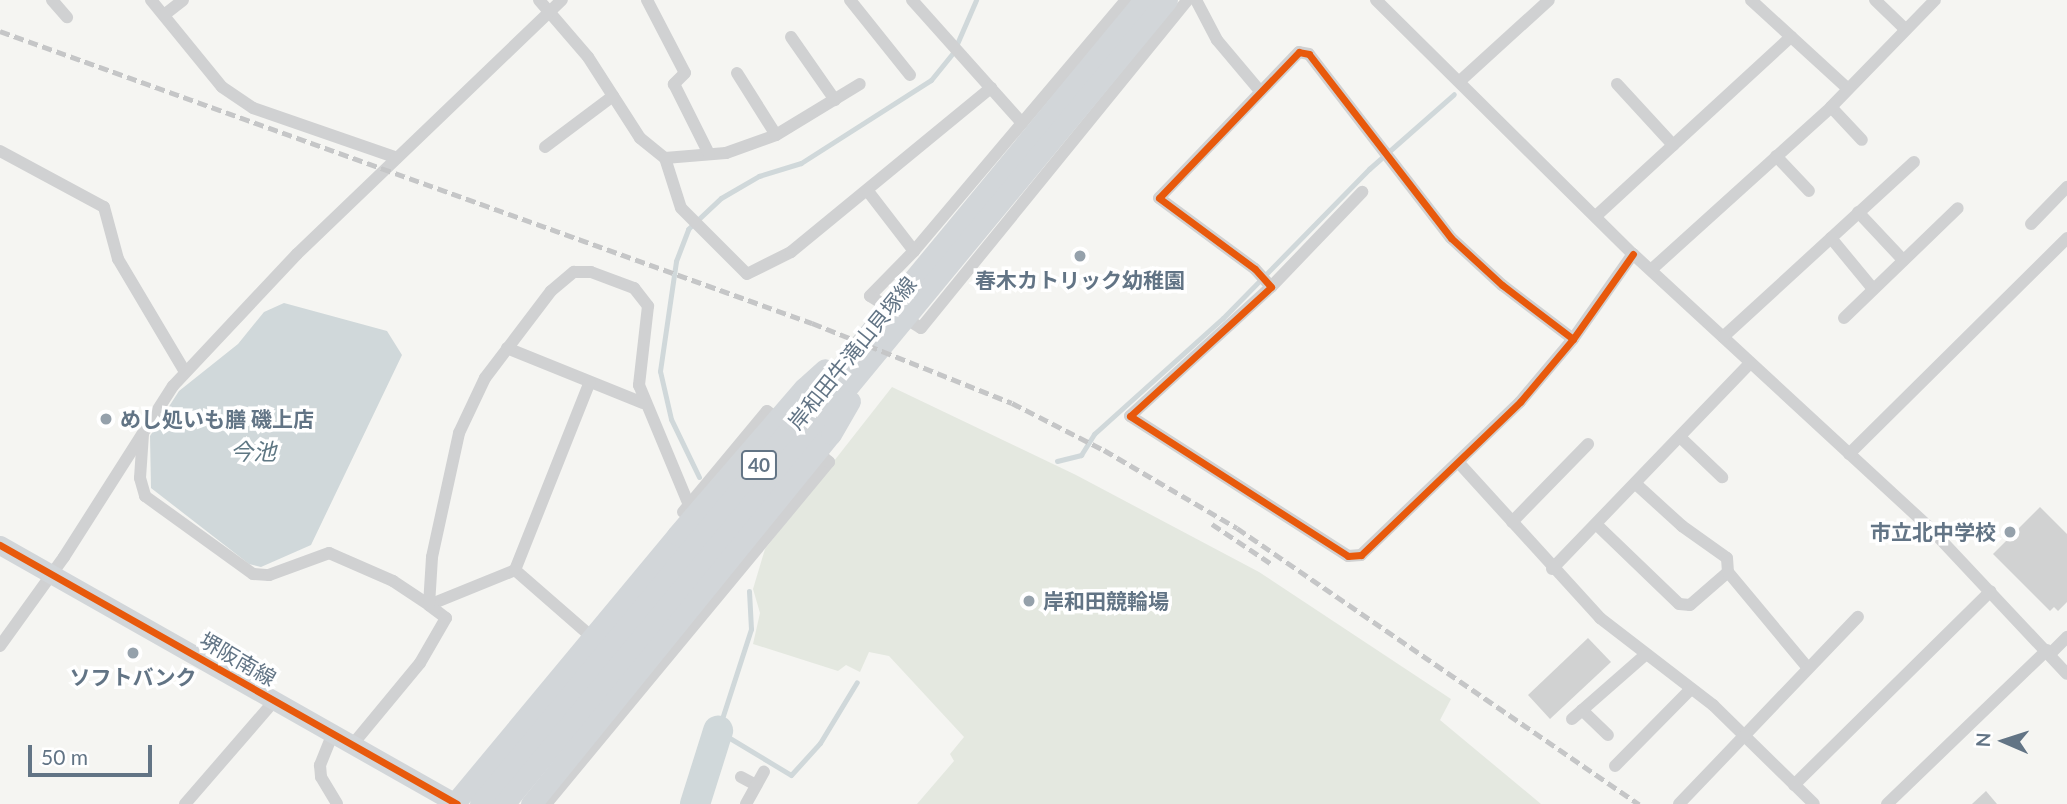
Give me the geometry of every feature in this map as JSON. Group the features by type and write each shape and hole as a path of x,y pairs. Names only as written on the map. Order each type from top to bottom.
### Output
{"main road":[{"name":"岸和田牛滝山貝塚線","path":"504,804 1144,0"},
{"name":"岸和田牛滝山貝塚線","path":"1038,130 1167,0"},
{"name":"岸和田牛滝山貝塚線","path":"481,804 876,337"},
{"path":"456,804 677,535 804,388 876,337"},
{"path":"531,804 831,434 876,337"},
{"name":"堺阪南線","path":"0,545 456,804"}],"street":[{"path":"52,0 67,17"},
{"path":"151,0 222,87 253,108 397,158"},
{"path":"163,15 183,0"},
{"path":"539,0 613,96 640,138 664,158 681,208 747,274 791,252 991,88"},
{"path":"0,646 185,372 397,158 562,0"},
{"path":"646,0 685,73 674,84 709,154"},
{"path":"850,0 910,75"},
{"path":"912,0 991,88 1038,130"},
{"path":"1126,0 1038,130 928,235 870,296 921,328 1188,0"},
{"path":"1196,0 1217,40 1260,91"},
{"path":"1376,0 1633,254 1849,454 1991,591 2049,651 2067,674"},
{"path":"1460,81 1549,0"},
{"path":"1751,0 1846,87"},
{"path":"1875,0 1905,29"},
{"path":"1652,269 1831,107 1846,87 1935,0"},
{"path":"792,37 835,100"},
{"path":"1596,216 1791,37"},
{"path":"1271,287 1255,270 1159,198 1299,52 1309,54 1451,237 1502,285 1573,340"},
{"path":"737,73 776,135"},
{"path":"664,158 726,153 776,135 860,84"},
{"path":"1617,84 1673,145"},
{"path":"545,147 613,96"},
{"path":"1831,107 1862,140"},
{"path":"0,151 104,207 118,259 185,372"},
{"path":"1776,156 1809,191"},
{"path":"1723,337 1913,162"},
{"path":"2031,224 2067,187"},
{"path":"867,190 914,251"},
{"path":"1362,192 1271,287 1130,416 1348,556 1361,555 1459,463 1573,340 1633,254"},
{"path":"1844,318 1958,208"},
{"path":"1858,212 1903,260"},
{"path":"928,235 970,268"},
{"path":"1849,454 2067,237"},
{"path":"1830,238 1873,289"},
{"path":"429,605 432,557 459,433 485,378 551,291 574,272 591,272 634,288 648,306 639,384 643,403 689,505"},
{"path":"507,348 643,403"},
{"path":"1552,569 1598,526 1750,363"},
{"path":"429,605 515,570 590,382"},
{"path":"456,804 463,777 767,411 829,462 547,804"},
{"path":"143,434 140,478 145,496 240,568 269,575 329,553 393,581 446,618 420,663 353,744"},
{"path":"1681,438 1722,477"},
{"path":"1512,522 1588,444"},
{"path":"1459,463 1552,569 1644,656 1713,705 1814,804"},
{"path":"1637,485 1682,526 1727,558 1728,572 1808,668"},
{"path":"1598,526 1679,604 1690,605 1728,572"},
{"path":"515,570 586,631"},
{"path":"1794,785 1991,591"},
{"path":"1679,804 1858,617"},
{"path":"1887,804 2067,637"},
{"path":"1608,735 1577,714 1644,656"},
{"path":"1615,766 1690,690"},
{"path":"185,804 275,700"},
{"path":"333,733 320,765 321,777 337,804"},
{"path":"746,804 764,772"},
{"path":"741,777 756,785"}],"shaded area":[{"name":"岸和田競輪場","path":"892,387 1076,475 1259,572 1451,699 1440,720 1541,804 917,804 954,761 950,754 964,737 889,656 869,652 860,672 846,665 838,671 753,644 760,613 753,589 765,549"}],"water":[{"name":"今池","path":"284,303 387,331 402,355 311,545 261,567 249,564 151,488 150,436 179,391 238,344 264,312"}],"building":[{"path":"2040,507 2067,534 2067,602 2058,611 2054,607 2050,611 1993,554"},
{"path":"1588,638 1611,662 1550,719 1528,695"},
{"path":"1986,791 1997,804 1972,804"}],"waterway":[{"path":"699,477 671,419 660,371 676,261 688,229 721,198 759,176 801,163 931,80 953,53 976,0"},
{"path":"1057,461 1081,455 1094,434 1223,318 1369,169 1454,94"},
{"path":"749,591 751,629 718,731 791,775 820,743 857,682"},
{"path":"695,804 718,731"}],"railway":[{"path":"0,31 812,323 1012,403 1104,450 1237,528 1639,804"},
{"path":"1212,524 1273,565"}],"cycle path":[{"path":"1573,339 1502,285 1451,238 1309,54 1299,52 1159,198 1255,269 1271,287 1130,416 1348,556 1361,555 1520,402 1573,339 1633,254"},
{"path":"0,545 457,804"}],"place":[{"name":"春木カトリック幼稚園","path":"1080,256"},
{"name":"めし処いも膳 磯上店","path":"106,419"},
{"name":"市立北中学校","path":"2010,532"},
{"name":"岸和田競輪場","path":"1029,601"},
{"name":"ソフトバンク","path":"133,653"}]}
